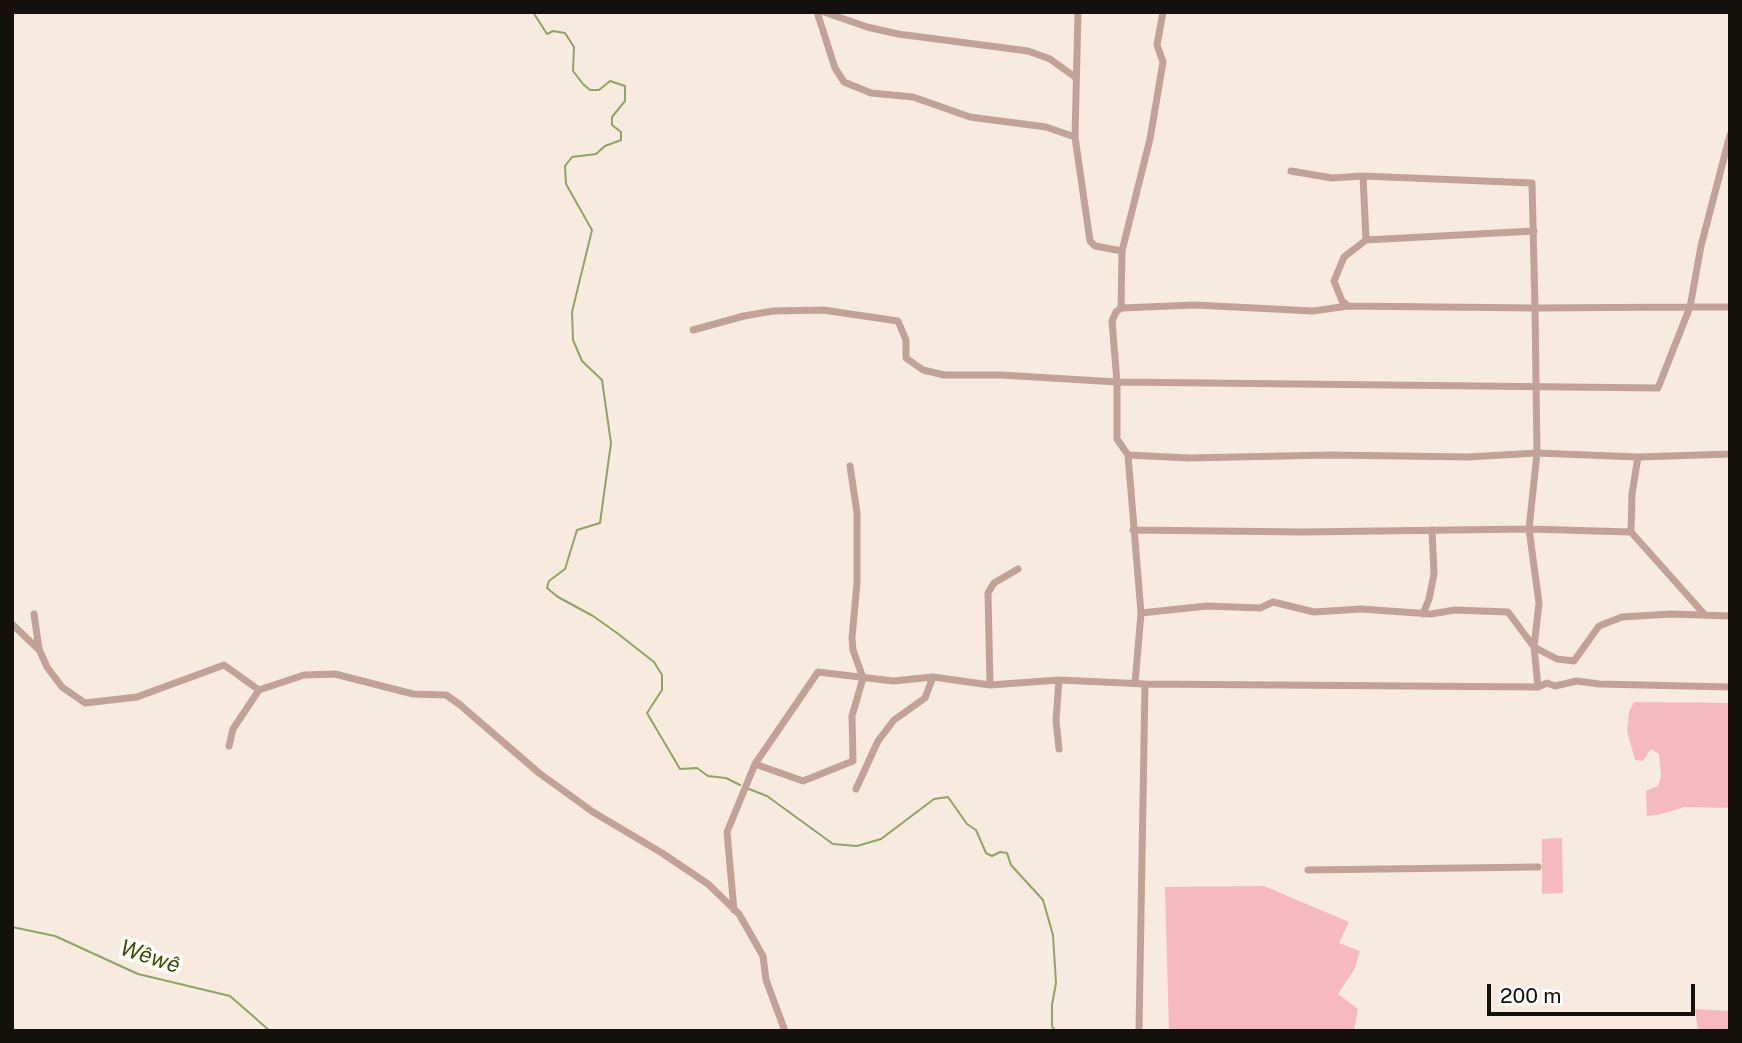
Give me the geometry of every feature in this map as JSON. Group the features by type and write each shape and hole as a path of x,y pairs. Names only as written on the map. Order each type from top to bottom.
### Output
{"street":[{"path":"817,12 835,68 844,82 871,93 913,97 970,117 1046,127 1074,137"},
{"path":"824,12 867,27 898,34 1028,51 1050,59 1075,77"},
{"path":"1078,12 1074,137 1090,241 1095,246 1122,251"},
{"path":"1121,308 1122,251 1150,139 1163,62 1157,45 1163,12"},
{"path":"693,330 774,311 823,310 898,321 906,340 905,358 923,370 944,375 1001,375 1117,382 1658,388 1689,307 1701,246 1727,155 1730,135"},
{"path":"1291,171 1332,178 1363,176 1532,183 1537,453 1530,529 1539,603 1534,647 1538,687"},
{"path":"1363,176 1366,240"},
{"path":"1348,306 1342,301 1334,281 1344,257 1366,240 1534,231"},
{"path":"1135,684 1141,613 1128,455 1117,439 1117,382 1112,321 1121,308 1207,305 1313,312 1348,306 1730,307"},
{"path":"1128,455 1189,458 1330,455 1468,457 1537,453 1638,457 1730,454"},
{"path":"1638,457 1632,494 1631,532 1705,615"},
{"path":"755,764 803,781 853,761 852,716 863,678 853,650 852,638 857,583 857,513 850,466"},
{"path":"1133,530 1303,532 1530,529 1631,532"},
{"path":"1423,614 1434,574 1432,530"},
{"path":"990,685 988,593 994,583 1018,569"},
{"path":"1141,613 1208,607 1260,608 1273,602 1314,612 1361,609 1423,614 1455,610 1508,612 1534,647 1558,659 1574,661 1599,626 1622,617 1671,614 1730,616"},
{"path":"34,614 39,649 47,667 62,687 85,703 136,698 224,665 259,690"},
{"path":"12,624 39,649"},
{"path":"734,910 727,832 755,764 818,672 892,681 933,677 990,685 1059,680 1135,684 1538,687 1547,683 1555,686 1577,681 1599,684 1730,687"},
{"path":"229,746 233,729 259,690 304,675 335,674 413,694 446,695 539,773 593,812 708,884 734,910 763,956 766,980 785,1031"},
{"path":"856,789 878,741 894,720 925,698 933,677"},
{"path":"1059,680 1056,720 1059,749"},
{"path":"1139,1031 1145,684"},
{"path":"1308,870 1538,867"}],"shaded area":[{"path":"1634,702 1730,703 1730,808 1685,807 1647,816 1646,791 1658,786 1661,776 1659,754 1651,749 1643,761 1635,760 1627,731 1629,712"},
{"path":"1562,838 1563,893 1542,894 1542,839"},
{"path":"1264,886 1349,922 1339,943 1360,951 1354,970 1338,994 1358,1009 1354,1031 1169,1031 1165,887"},
{"path":"1695,1009 1730,1011 1730,1031 1698,1031"}],"waterway":[{"path":"533,12 547,34 553,31 565,33 574,47 573,71 590,90 599,90 610,81 625,86 625,101 612,117 612,125 621,132 621,140 605,146 596,154 572,157 565,166 566,184 592,230 572,312 573,340 582,361 602,380 611,443 600,523 577,530 565,569 549,581 547,588 593,616 654,662 662,675 662,690 647,713 680,769 697,768 708,776 726,778 740,785"},
{"path":"749,789 767,796 833,844 857,846 881,839 934,799 948,797 967,824 976,830 986,853 992,856 1000,852 1007,853 1011,865 1043,900 1053,935 1056,983 1052,1026 1055,1031"},
{"name":"Wêwê","path":"12,927 55,936 138,974 230,996 270,1031"}]}
